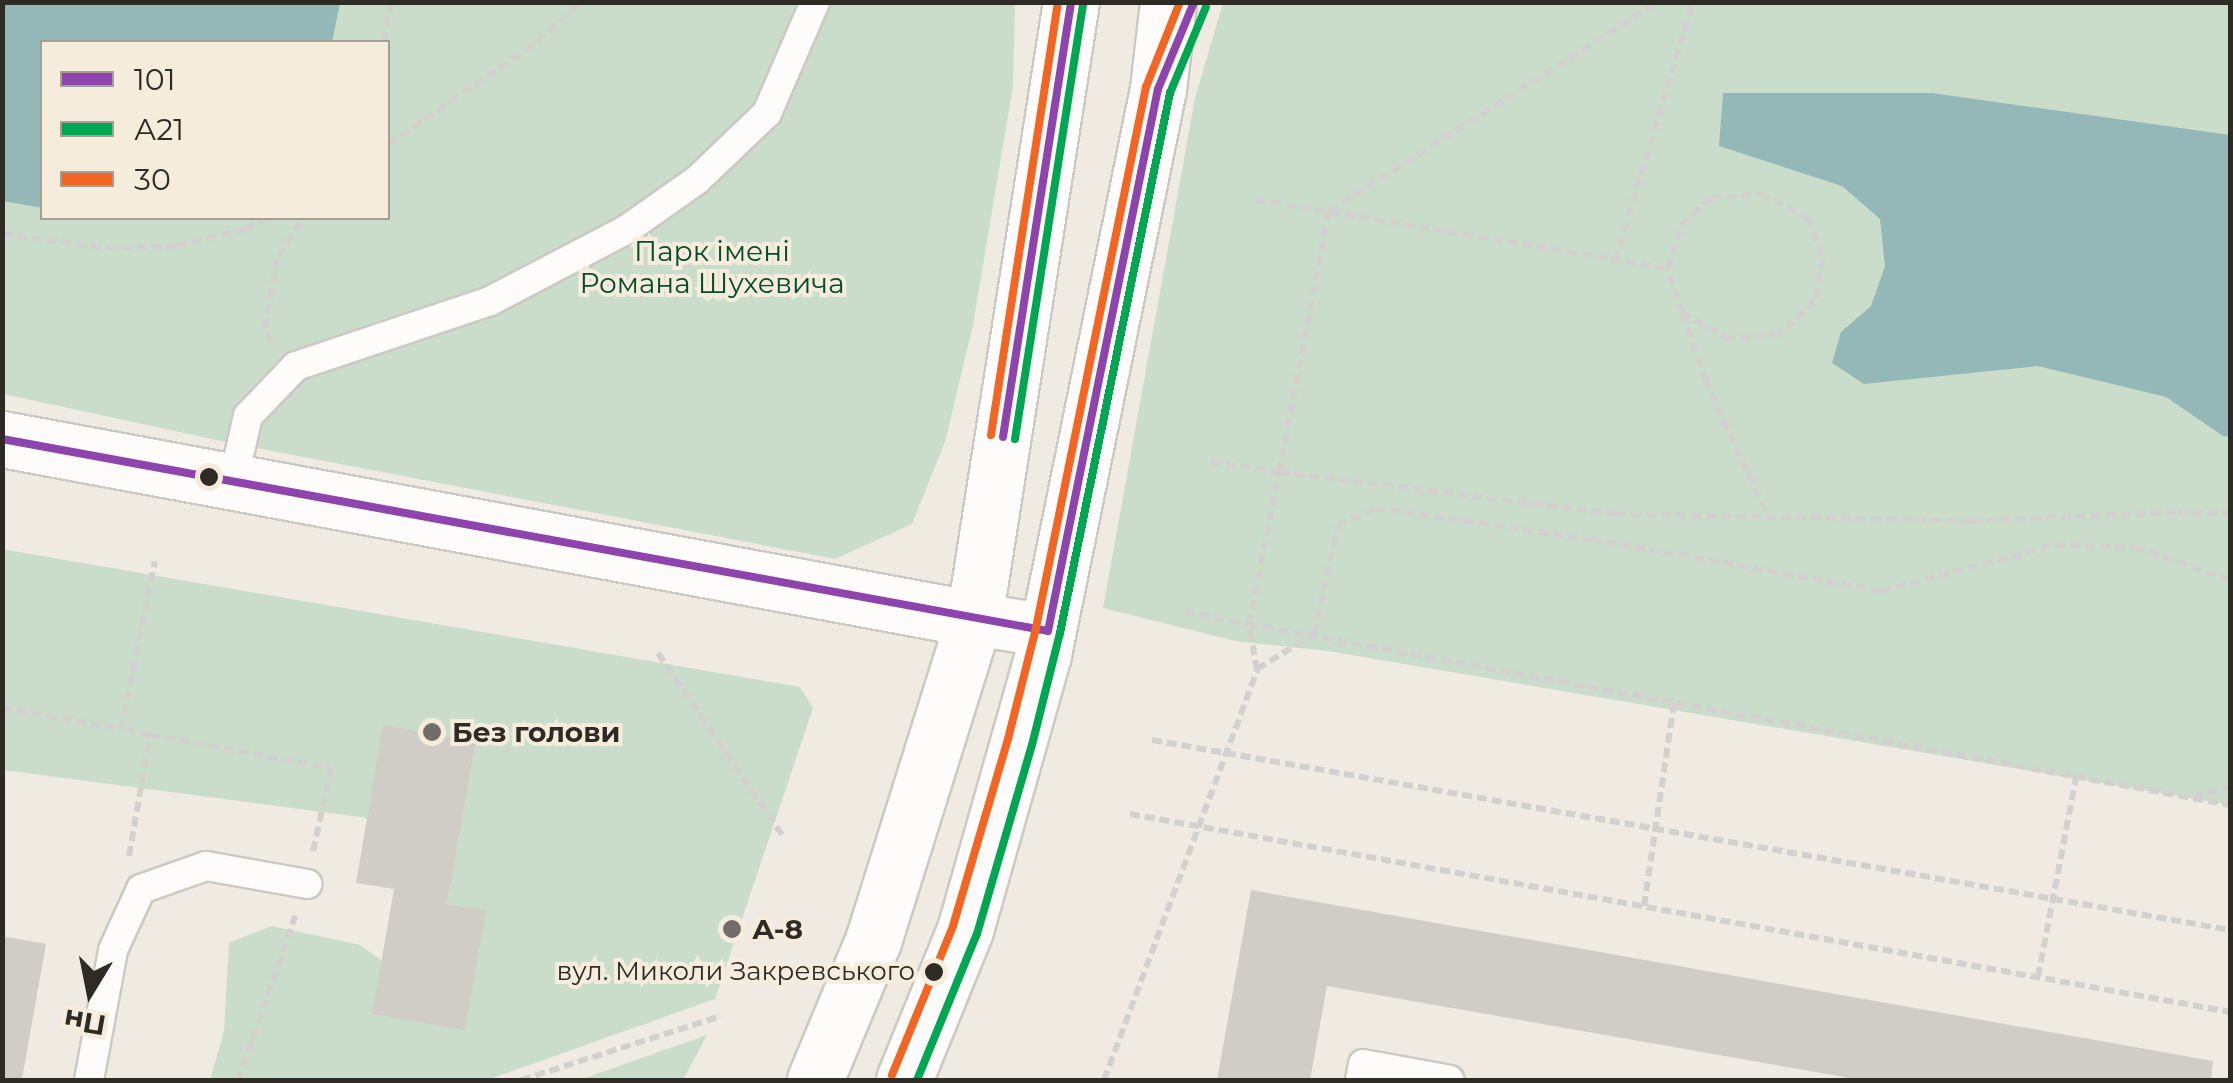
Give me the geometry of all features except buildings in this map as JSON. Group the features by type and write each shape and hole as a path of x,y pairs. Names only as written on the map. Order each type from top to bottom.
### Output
{"main road":[{"path":"904,1080 965,930 1048,630 1158,90 1168,2"},
{"path":"1158,90 1194,2"},
{"path":"814,1080 873,940 974,619 1064,19"},
{"path":"2,439 974,619"}],"street":[{"path":"974,619 1048,630"}],"lane":[{"path":"233,481 248,416 296,366 490,301 640,220 697,180 767,113 815,2"},
{"path":"89,1080 113,950 140,889 206,866 307,884"},
{"path":"1360,1080 1363,1064 1450,1080"}],"path":[{"path":"384,40 392,2"},
{"path":"390,143 524,51 582,2"},
{"path":"1104,1080 1201,827 1256,670 1249,624 1329,211 1658,2"},
{"path":"1615,260 1692,2"},
{"path":"1682,313 1730,339 1780,334 1815,301 1823,259 1808,218 1760,194 1711,198 1681,226 1668,268 1682,313 1705,379 1769,520"},
{"path":"1256,200 1668,268"},
{"path":"2,234 107,248 177,246 245,229 263,220"},
{"path":"287,376 265,328 278,256 303,220"},
{"path":"1211,462 1616,514 1971,522 2178,512 2230,514"},
{"path":"1256,670 1314,634 1338,525 1375,508 1591,539 1881,590 2055,545 2135,547 2230,580"},
{"path":"121,729 155,561"},
{"path":"1184,612 2230,805"},
{"path":"658,653 785,839"},
{"path":"1644,906 1674,702"},
{"path":"2,708 150,735 126,872"},
{"path":"1152,740 2230,930"},
{"path":"2038,978 2076,777"},
{"path":"2191,798 2230,786"},
{"path":"1130,814 2230,1012"},
{"path":"521,1080 722,1016"}],"green space":[{"name":"Парк імені Романа Шухевича","path":"3,3 1015,3 1013,86 973,325 945,442 912,524 835,559 226,442 3,394"},
{"path":"1223,3 2230,3 2230,805 1328,651 1235,641 1103,608 1195,98"},
{"path":"2,549 800,687 813,708 715,999 487,1080 210,1080 224,1031 229,943 271,926 360,945 381,960 485,910 447,904 476,742 384,726 367,818 3,770"},
{"path":"707,1035 683,1080 579,1080"}],"water":[{"path":"3,2 340,3 332,40 40,40 40,208 3,201"},
{"path":"1723,93 1932,93 2230,135 2230,437 2166,397 2038,366 1864,384 1832,363 1841,332 1871,306 1885,266 1880,219 1842,186 1719,146"}],"transit line":[{"name":"30","path":"991,435 1058,2"},
{"name":"101","path":"1003,437 1071,2"},
{"name":"30","path":"892,1075 953,926 1008,739 1036,628 1146,87 1180,2"},
{"name":"101","path":"2,439 1048,631 1158,89 1194,2"},
{"name":"А21","path":"1015,439 1083,4"},
{"name":"А21","path":"917,1080 977,934 1032,745 1060,633 1170,93 1206,7"}],"place":[{"name":"Без голови","path":"432,732"},
{"name":"А-8","path":"732,929"},
{"name":"вул. Миколи Закревського","path":"934,972"}]}
